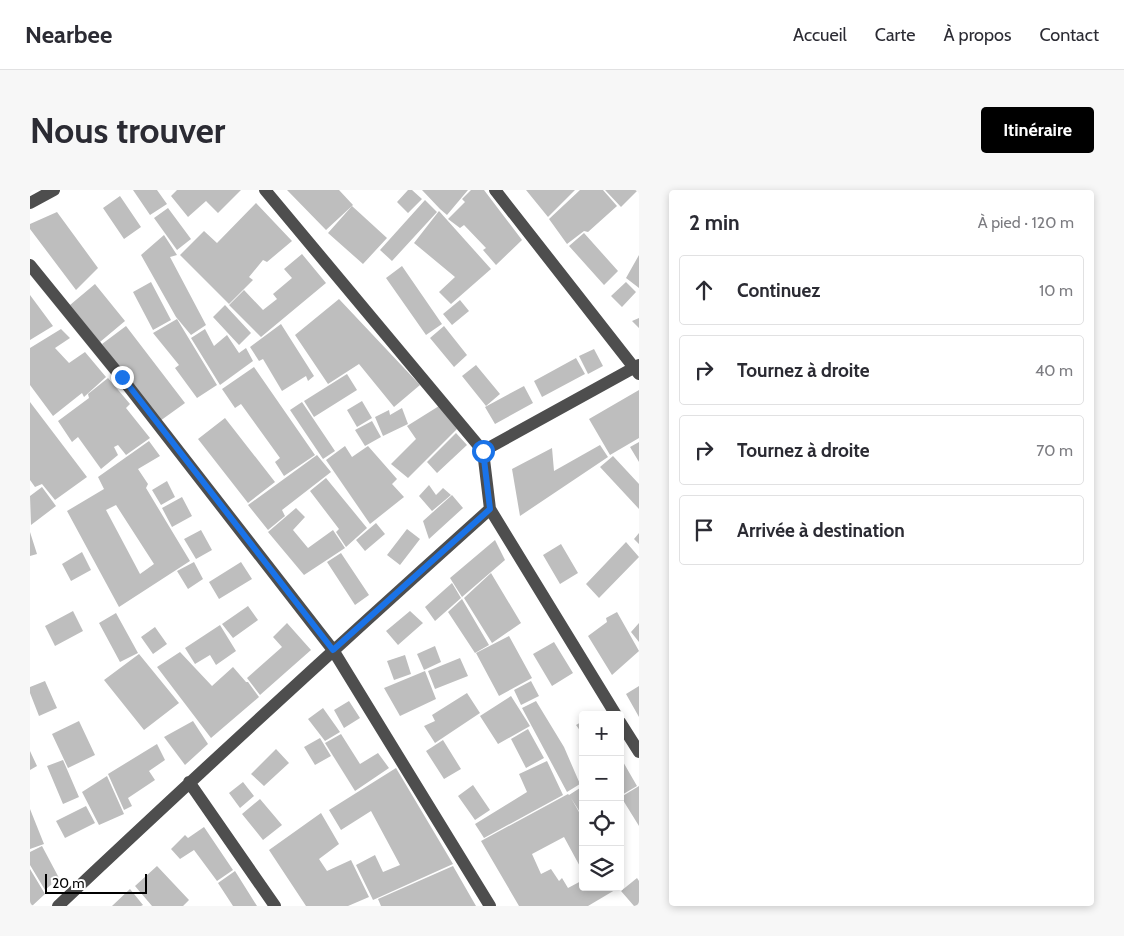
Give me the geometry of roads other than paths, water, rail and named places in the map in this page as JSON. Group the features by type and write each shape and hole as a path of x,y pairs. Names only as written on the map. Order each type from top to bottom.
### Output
{"street":[{"path":"30,203 54,190"},
{"path":"265,190 483,451 490,509 614,711"},
{"path":"483,451 638,369 495,190"},
{"path":"30,265 122,377 333,650 490,906"},
{"path":"58,906 333,650 490,509"},
{"path":"624,728 639,752"},
{"path":"190,782 275,906"}]}
